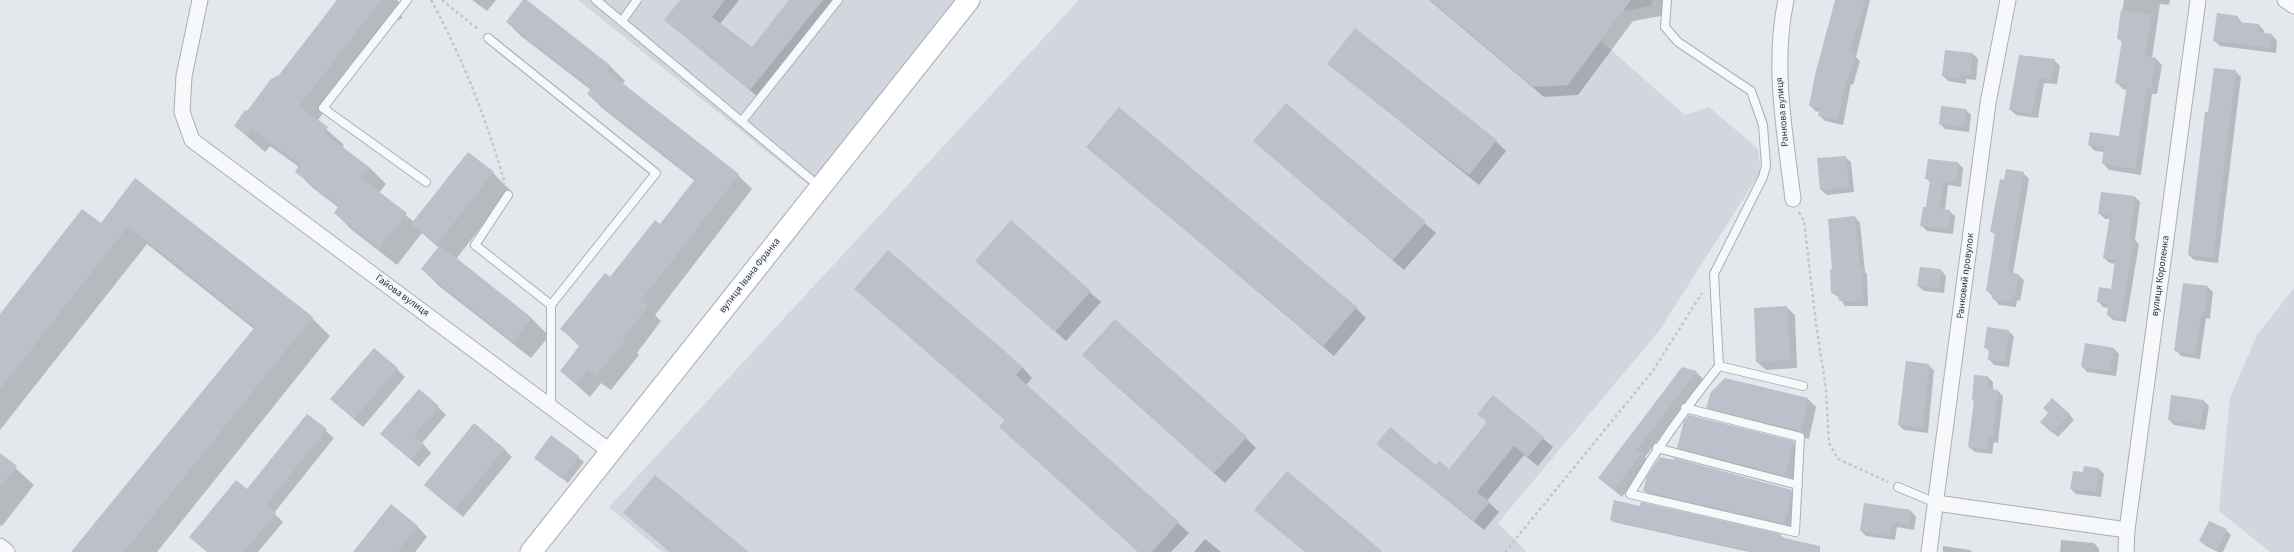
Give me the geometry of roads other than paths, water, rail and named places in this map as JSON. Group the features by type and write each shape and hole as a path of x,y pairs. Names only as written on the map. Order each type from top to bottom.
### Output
{"main road":[{"name":"вулиця Івана Франка","path":"531,552 969,0"}],"street":[{"name":"Гайова вулиця","path":"200,0 184,76 182,112 192,140 551,406 610,452"},
{"name":"Ранкова вулиця","path":"1786,0 1781,23 1780,87 1793,199"},
{"name":"Ранковий провулок","path":"1929,552 1988,103 2008,0"},
{"name":"вулиця Короленка","path":"2126,552 2127,530 2198,0"},
{"path":"2285,0 2294,6"},
{"path":"1936,503 2127,530"},
{"path":"0,546 7,552"}],"lane":[{"path":"407,0 323,108 426,182"},
{"path":"596,0 821,187"},
{"path":"622,21 637,0"},
{"path":"742,121 838,0"},
{"path":"1667,0 1665,27 1678,42 1751,91 1763,125 1766,166 1763,177 1714,274 1719,366 1685,408 1657,448 1630,494 1796,532 1800,437 1685,408"},
{"path":"488,38 656,173 551,305 551,406"},
{"path":"508,195 475,245 551,305"},
{"path":"1719,366 1803,386"},
{"path":"1657,448 1798,485"},
{"path":"1898,487 1936,503"}]}
